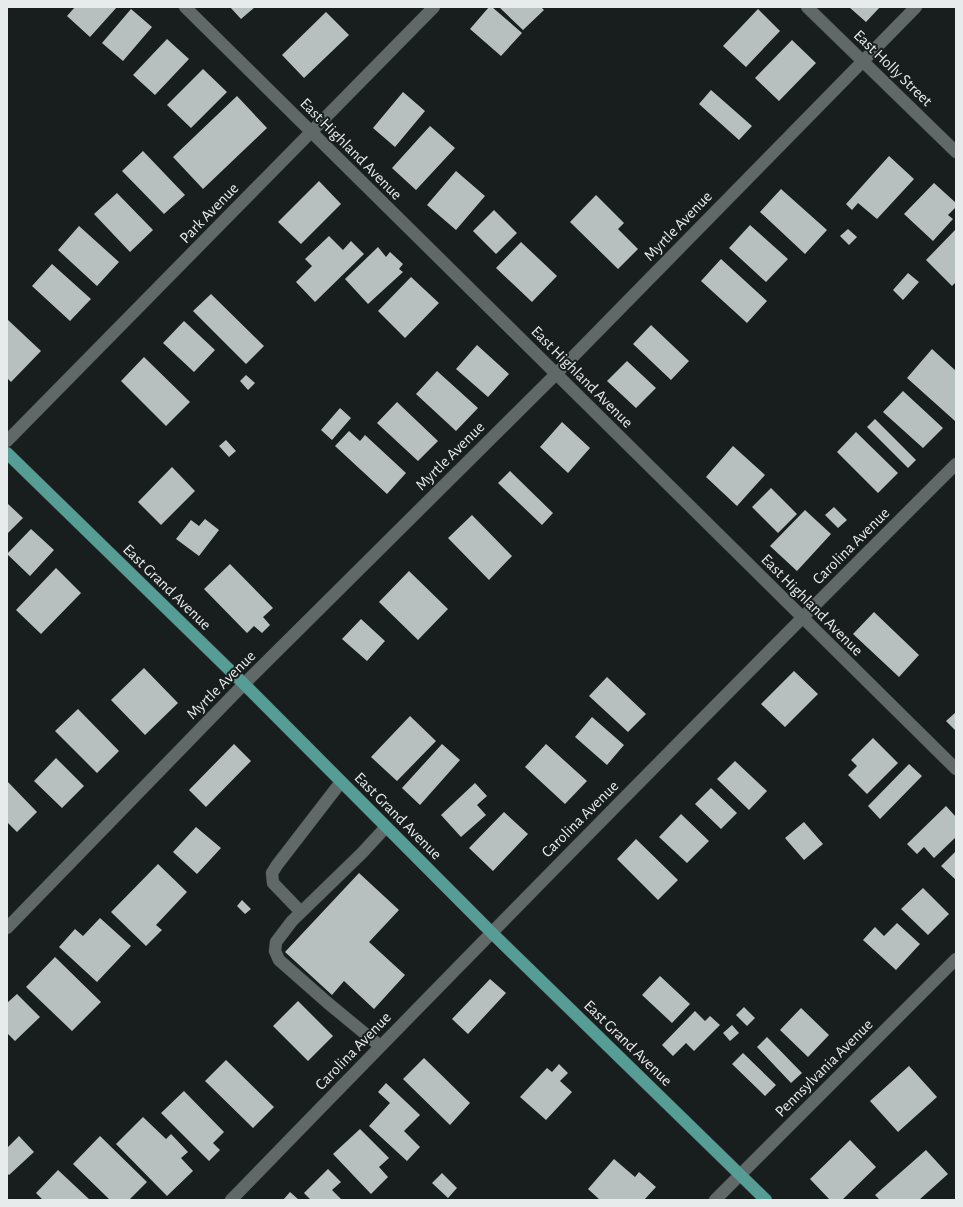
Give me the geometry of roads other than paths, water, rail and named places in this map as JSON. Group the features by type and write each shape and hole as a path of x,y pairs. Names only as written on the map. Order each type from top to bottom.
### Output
{"main road":[{"name":"East Grand Avenue","path":"7,453 244,684 491,932 766,1200"}],"street":[{"name":"East Highland Avenue","path":"185,7 956,769"},
{"name":"Park Avenue","path":"7,442 434,7"},
{"name":"East Holly Street","path":"807,7 956,152"},
{"name":"Myrtle Avenue","path":"7,928 244,684 556,374 916,7"},
{"name":"Carolina Avenue","path":"231,1200 491,932 956,464"},
{"path":"301,912 273,883 272,873 341,782"},
{"path":"380,1046 279,960 275,951 276,942 292,921 362,853 386,827"},
{"name":"Pennsylvania Avenue","path":"715,1200 956,959"}]}
